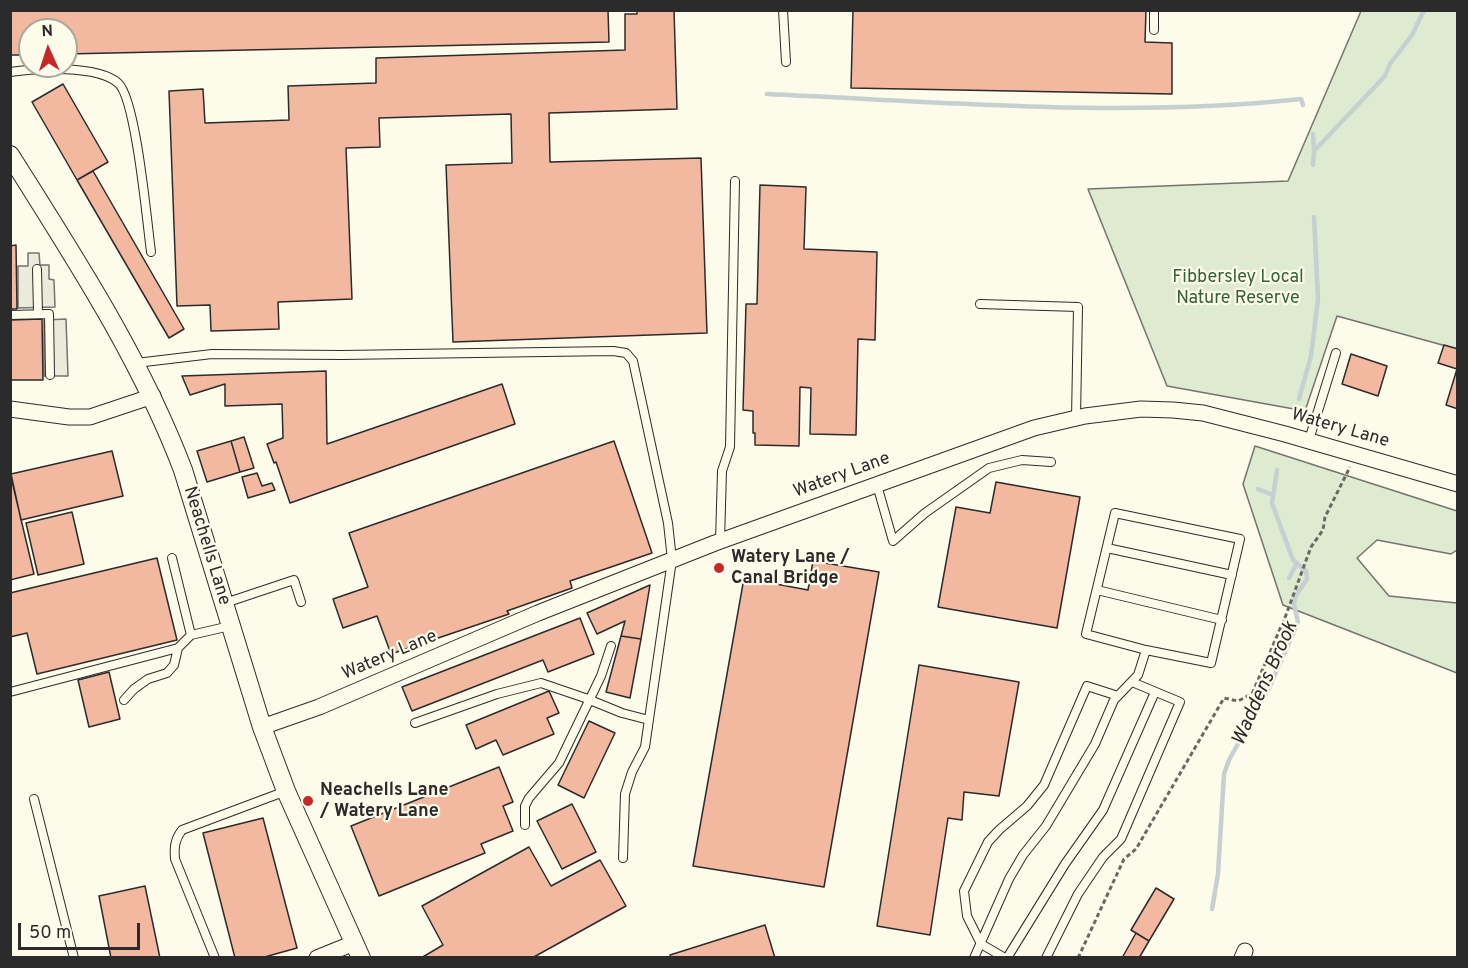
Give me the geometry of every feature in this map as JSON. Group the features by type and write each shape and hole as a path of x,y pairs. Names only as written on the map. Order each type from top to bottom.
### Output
{"street":[{"name":"Neachells Lane","path":"10,155 74,257 153,396 183,470 261,727 286,791 357,950"},
{"path":"10,410 69,417 90,417 153,396"},
{"name":"Watery Lane","path":"261,727 319,707 538,613 720,541 1034,428 1076,418 1141,409 1203,413 1458,484"},
{"path":"317,957 357,950"}],"lane":[{"path":"783,10 786,62"},
{"path":"1154,10 1154,30"},
{"path":"10,72 91,71 116,81 123,88 132,115 151,252"},
{"path":"720,541 722,471 730,447 735,181"},
{"path":"37,269 38,314"},
{"path":"980,304 1078,307 1076,418"},
{"path":"10,315 49,314 50,375"},
{"path":"136,363 212,354 342,355 613,351 626,353 633,361 668,523 672,560 645,747 632,772 625,794 623,858"},
{"path":"1309,441 1336,353"},
{"path":"877,485 893,541 925,513 989,468 1022,460 1051,462"},
{"path":"1115,513 1240,539 1232,575 1212,663 1146,650 1086,634 1115,513"},
{"path":"1107,548 1232,575"},
{"path":"172,558 191,635"},
{"path":"224,603 294,580 301,603"},
{"path":"1096,590 1222,620"},
{"path":"10,692 178,648 191,635 230,626"},
{"path":"525,825 525,806 529,798 559,763 601,676 611,646"},
{"path":"124,700 148,679 167,673 174,665 178,648"},
{"path":"974,957 1009,879 1023,855 1046,826 1095,744 1114,700 1138,675 1146,650"},
{"path":"1046,957 1078,894 1103,857 1121,839 1180,702 1132,682"},
{"path":"415,723 497,694 541,683 590,699 622,713 649,720"},
{"path":"1118,696 1087,686 1044,785 1028,806 988,842 964,891 967,916 981,944 1006,957 1065,864 1103,810 1155,692"},
{"path":"215,957 175,859 174,847 177,837 182,830 286,791"},
{"path":"34,800 74,957"}],"path":[{"path":"1078,957 1124,859 1136,849 1224,698 1238,700 1252,694 1286,615 1311,547 1323,530 1325,517 1350,469"}],"green space":[{"name":"Fibbersley Local Nature Reserve","path":"1361,11 1457,11 1457,349 1337,316 1305,411 1167,386 1088,189 1288,181"},
{"path":"1255,446 1457,511 1457,550 1451,554 1377,540 1357,558 1389,596 1457,603 1457,673 1283,605 1243,484"}],"shaded area":[{"path":"28,253 39,253 40,265 49,265 49,279 54,280 55,307 18,308 18,266 28,266"},
{"path":"66,319 68,376 44,376 44,320"}],"building":[{"path":"10,10 608,10 609,42 78,54 78,18 18,18 18,55 10,55"},
{"path":"637,10 674,10 677,109 549,113 550,162 701,158 707,333 453,342 446,165 512,163 511,114 379,118 380,147 346,148 352,299 278,302 279,329 211,331 210,305 177,306 169,91 203,89 205,123 289,120 288,86 376,83 376,58 625,50 625,14 637,14"},
{"path":"853,10 1146,10 1145,42 1172,43 1172,94 851,88"},
{"path":"63,84 108,162 77,180 32,102"},
{"path":"93,171 184,329 169,338 77,180"},
{"path":"760,185 806,187 804,249 877,252 875,340 858,339 856,435 810,434 811,388 800,387 799,446 755,445 753,411 743,410 746,304 757,304"},
{"path":"16,245 17,309 10,309 10,246"},
{"path":"42,319 43,380 10,380 10,320"},
{"path":"1444,345 1458,349 1458,409 1446,405 1457,369 1438,363"},
{"path":"1351,354 1387,366 1378,396 1342,384"},
{"path":"326,371 327,444 502,384 515,424 290,503 276,462 274,463 267,444 283,438 282,404 225,406 225,384 190,395 182,376"},
{"path":"244,437 254,468 240,472 231,441"},
{"path":"231,441 240,472 207,482 197,451"},
{"path":"614,441 652,553 570,581 572,588 507,611 509,614 391,654 377,616 343,628 333,599 368,587 349,533"},
{"path":"112,451 123,496 21,520 11,474"},
{"path":"10,473 34,574 10,580"},
{"path":"257,473 262,486 272,483 275,490 248,498 242,477"},
{"path":"996,482 1080,497 1057,628 938,607 956,507 990,513"},
{"path":"72,512 84,564 38,575 26,523"},
{"path":"157,558 177,640 37,674 27,633 10,637 10,593"},
{"path":"813,561 879,572 824,887 693,866 744,578 808,590"},
{"path":"650,585 641,639 621,636 625,621 597,634 587,613"},
{"path":"580,618 594,654 548,672 543,660 412,711 402,687"},
{"path":"621,636 641,639 630,698 606,692"},
{"path":"919,665 1019,682 999,796 964,792 962,820 948,818 930,935 877,926"},
{"path":"109,672 120,719 89,727 78,680"},
{"path":"549,691 559,713 547,718 554,734 503,755 496,740 476,749 466,725"},
{"path":"589,721 615,733 584,798 558,785"},
{"path":"499,767 513,802 503,806 513,831 481,844 485,853 379,896 351,826"},
{"path":"572,804 596,852 562,869 537,821"},
{"path":"263,818 297,948 261,958 235,958 203,833"},
{"path":"529,847 551,886 600,860 626,906 532,958 421,958 443,945 422,906"},
{"path":"145,886 160,958 111,958 99,896"},
{"path":"1156,888 1174,899 1149,941 1131,930"},
{"path":"765,925 775,958 671,958 670,955"},
{"path":"1136,933 1149,941 1139,958 1122,958"}],"waterway":[{"name":"Waddens Brook","path":"1313,165 1314,151 1385,76 1390,64 1412,35 1424,10"},
{"path":"767,94 1034,107 1168,107 1234,105 1301,99 1303,105"},
{"path":"1313,134 1314,151"},
{"name":"Waddens Brook","path":"1299,399 1311,356 1318,299 1314,217"},
{"name":"Waddens Brook","path":"1212,909 1218,874 1224,774 1229,760 1269,688 1298,622 1294,604 1295,597 1307,579 1306,571 1293,560 1272,503 1277,470"},
{"path":"1258,489 1273,495"},
{"path":"1289,578 1297,563"}],"place":[{"name":"Watery Lane / Canal Bridge","path":"719,568"},
{"name":"Neachells Lane / Watery Lane","path":"308,801"}]}
